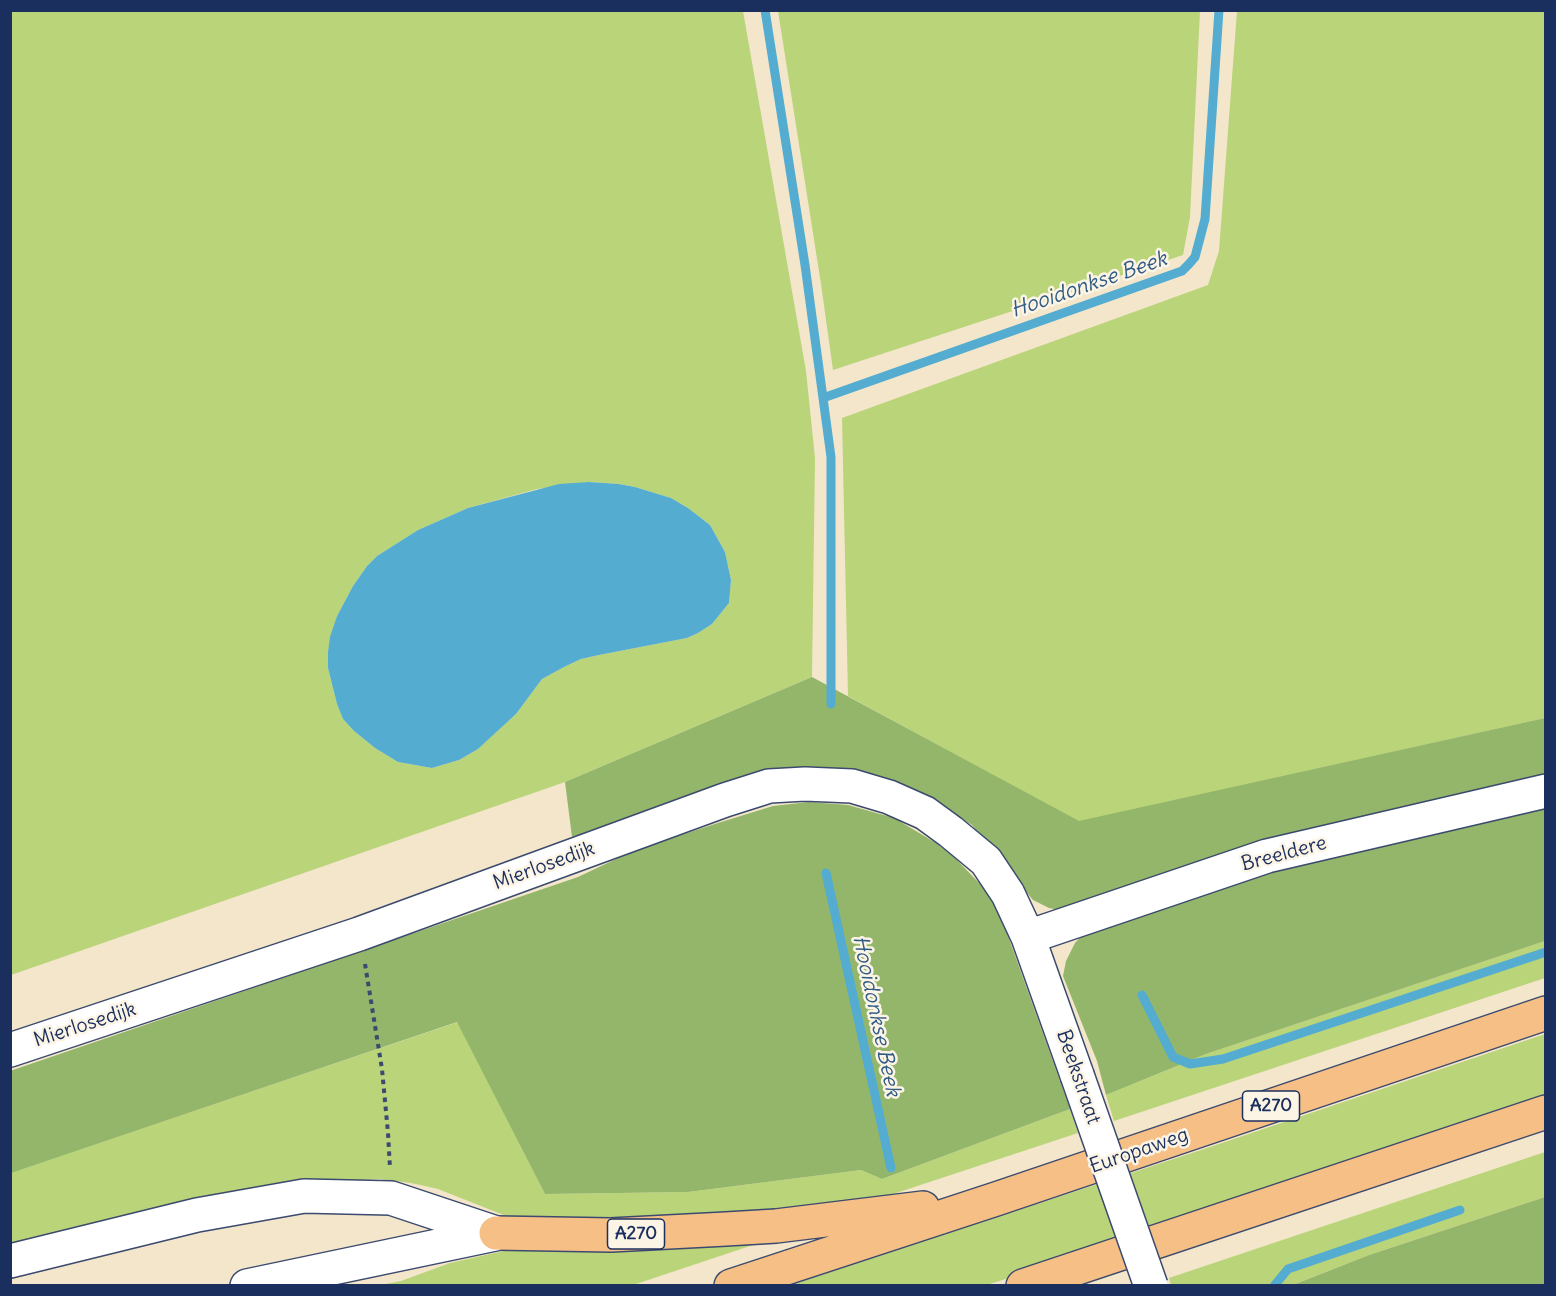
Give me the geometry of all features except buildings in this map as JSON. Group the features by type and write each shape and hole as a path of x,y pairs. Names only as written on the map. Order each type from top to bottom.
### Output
{"highway":[{"name":"Europaweg","path":"731,1286 1545,1013"},
{"path":"1023,1286 1545,1112"},
{"name":"A270","path":"496,1233 611,1235 776,1226 996,1199"}],"street":[{"name":"Mierlosedijk","path":"10,1050 358,934 769,786 805,784 852,786 925,813 986,861 1008,894 1028,937"},
{"name":"Breeldere","path":"1028,937 1267,856 1545,791"},
{"name":"Beekstraat","path":"1028,937 1151,1286"},
{"name":"A270","path":"10,1261 197,1215 304,1196 391,1198 496,1233"},
{"name":"A270","path":"247,1286 496,1233"}],"path":[{"path":"358,934 362,946 382,1069 391,1198"}],"green space":[{"path":"10,11 743,11 806,371 815,458 812,677 565,782 11,975","holes":["589,482 619,484 671,498 710,525 725,552 731,580 729,603 712,624 687,638 581,659 564,667 542,679 516,714 478,749 459,760 432,768 398,762 375,748 343,719 328,668 328,652 337,616 353,586 377,556 418,530 468,508 537,489"]},
{"path":"778,11 1200,11 1190,217 1183,255 833,370"},
{"path":"1237,11 1545,11 1545,718 1079,822 848,696 842,418 1208,285 1219,251"},
{"path":"812,677 1079,821 1545,718 1545,784 1069,912 1049,908 1033,900 972,825 938,803 712,789 572,837 565,782"},
{"path":"1545,801 1545,941 1206,1054 1106,1095 1097,1061 1063,976 1066,961 1075,943 1089,928 1220,880"},
{"path":"809,802 848,805 894,818 936,843 956,859 980,884 998,908 1070,1109 882,1179 861,1170 688,1192 545,1194 457,1022 11,1173 10,1071 578,877 635,850 773,806"},
{"path":"1545,941 1545,978 1114,1121 1106,1095 1206,1054"},
{"path":"458,1022 545,1194 688,1192 861,1170 882,1179 1070,1109 1078,1133 884,1197 829,1209 545,1228 506,1216 438,1189 379,1179 329,1182 11,1253 10,1173"},
{"path":"1545,1034 1545,1100 1187,1220 987,1285 788,1286 1210,1147"},
{"path":"1545,1152 1545,1197 1369,1255 1293,1285 1171,1285 1169,1278"},
{"path":"1545,1197 1545,1285 1293,1285 1369,1255"},
{"path":"765,1241 633,1285 375,1286 401,1281 450,1263 508,1250"}],"water":[{"path":"589,482 635,487 671,498 710,525 725,552 731,580 729,603 712,624 687,638 581,659 564,667 542,679 516,714 478,749 459,760 432,768 398,762 375,748 354,731 343,719 337,704 328,668 328,652 337,616 367,566 377,556 418,530 468,508 559,484"}],"waterway":[{"name":"Hooidonkse Beek","path":"765,10 805,265 831,457 831,704"},
{"name":"Hooidonkse Beek","path":"823,398 1182,271 1195,257 1205,219 1219,10"},
{"name":"Hooidonkse Beek","path":"826,873 891,1168"},
{"path":"1142,995 1173,1057 1190,1064 1223,1059 1546,952"},
{"path":"1274,1286 1288,1269 1460,1210"}]}
